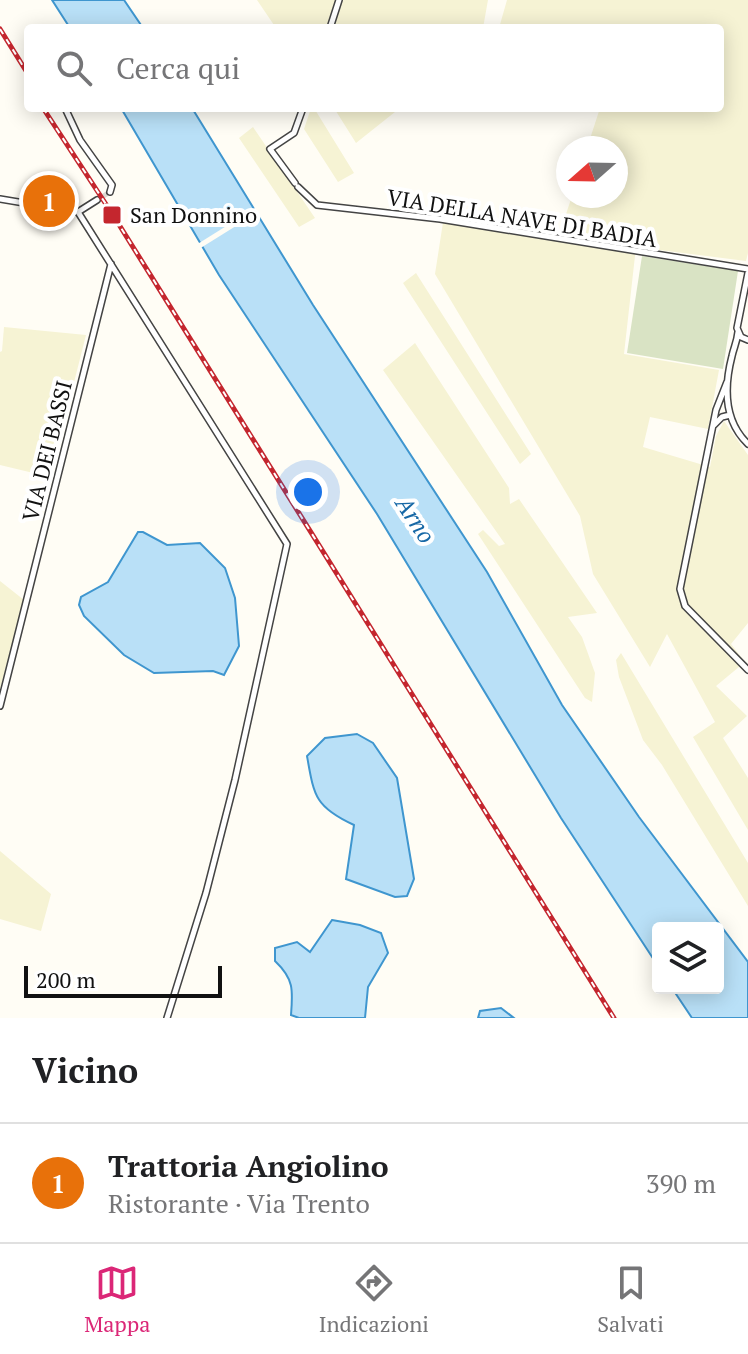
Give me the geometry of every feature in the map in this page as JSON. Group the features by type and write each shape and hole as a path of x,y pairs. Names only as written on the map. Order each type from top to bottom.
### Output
{"street":[{"path":"331,24 339,0"},
{"path":"67,112 80,140 112,185 110,192"},
{"name":"VIA DELLA NAVE DI BADIA","path":"302,112 294,133 270,149 296,185 317,205 440,219 748,271"},
{"path":"0,199 78,212 97,200"},
{"path":"78,212 287,544 235,780 206,893 167,1018"},
{"name":"VIA DEI BASSI","path":"0,706 111,263"},
{"path":"748,271 737,345 718,405 680,589 685,606 748,670"},
{"path":"743,297 748,308"},
{"path":"740,324 746,320"},
{"path":"738,332 748,340"},
{"path":"737,345 748,340"},
{"path":"727,382 730,415 735,429 748,444"},
{"path":"718,405 728,406"},
{"path":"714,425 722,417 730,415"}],"shaded area":[{"path":"257,0 488,0 484,24 273,24"},
{"path":"507,0 748,0 746,261 636,247 624,354 719,370 708,429 650,417 643,447 710,467 716,436 724,421 748,455 748,623 731,644 745,662 716,686 747,716 723,738 748,778 748,830 693,737 715,722 667,634 650,667 593,574 580,516 435,274 444,216 560,232 568,208 628,208 628,136 591,136 599,112 724,112 724,24 500,24"},
{"path":"310,112 316,112 354,173 338,182 304,129"},
{"path":"337,112 395,112 356,143"},
{"path":"253,127 315,218 299,227 239,138"},
{"path":"416,273 531,454 520,464 403,283"},
{"path":"4,327 86,335 50,477 0,465 0,352"},
{"path":"415,343 509,488 510,504 519,499 597,613 568,617 582,637 595,673 592,702 585,698 478,534 483,530 499,546 505,544 383,370"},
{"path":"0,581 24,600 0,689"},
{"path":"621,653 748,863 748,906 662,765 643,740 619,677 616,660"},
{"path":"0,851 51,894 41,931 0,919"}],"green space":[{"path":"642,256 738,271 723,369 627,353"}],"water":[{"path":"52,0 124,0 140,24 67,24"},
{"name":"Arno","path":"123,112 194,112 313,305 487,572 562,705 639,817 718,922 652,922 652,957 561,818 377,514 219,275"},
{"path":"138,532 167,545 200,543 225,568 235,598 239,646 224,675 213,671 154,673 124,655 84,616 79,605 81,597 108,582"},
{"path":"357,734 373,743 397,778 414,879 407,896 395,897 346,879 354,825 324,806 315,791 307,756 325,738"},
{"path":"332,920 381,933 388,953 368,987 365,1018 299,1018 291,1015 291,985 275,961 275,948 297,942 310,952"},
{"path":"724,930 748,962 748,1018 692,1018 676,994 724,994"},
{"path":"501,1008 514,1018 478,1018 480,1011"}],"pier":[{"path":"257,207 260,211 199,249 196,245"}],"tunnel":[{"path":"97,200 110,192"}],"railway":[{"path":"0,29 24,68"},
{"path":"46,112 614,1018"}],"place":[{"name":"Trattoria Angiolino","path":"49,201"},
{"name":"San Donnino","path":"112,215"}]}
